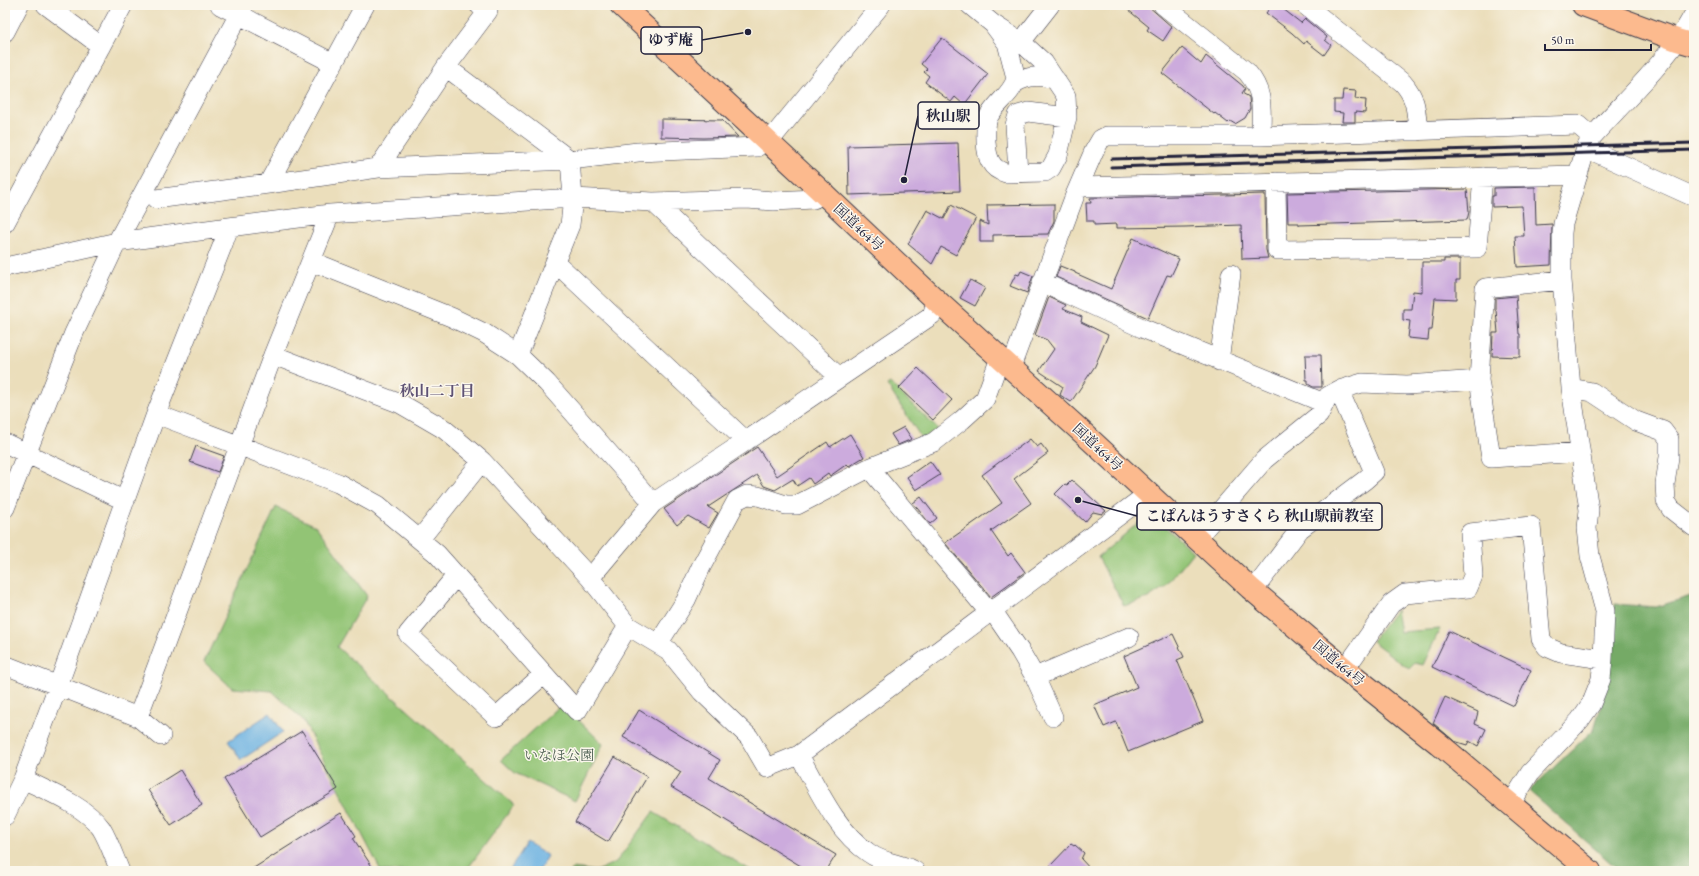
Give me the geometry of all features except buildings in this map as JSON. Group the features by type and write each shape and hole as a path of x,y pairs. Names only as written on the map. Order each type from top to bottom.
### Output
{"main road":[{"name":"国道464号","path":"621,5 762,145 1005,362 1250,588 1345,669 1439,744 1590,871"},
{"path":"1583,5 1685,43"}],"street":[{"path":"5,32 19,5"},
{"path":"46,5 102,46"},
{"path":"5,223 123,5"},
{"path":"220,5 241,10 333,63"},
{"path":"268,184 365,5"},
{"path":"156,199 378,168 570,160 638,152 762,145 881,5"},
{"path":"970,5 994,24 1021,42 1044,63 1056,80 1066,96 1067,117 1058,155 1051,168 1045,172 1000,172 993,167 987,155 985,130 988,117 1015,83 1032,77 1047,77 1056,80"},
{"path":"1021,42 1050,5"},
{"path":"1163,5 1246,72 1255,82 1259,91 1261,106 1261,136"},
{"path":"1306,5 1410,91 1414,100 1418,131"},
{"path":"378,168 487,7"},
{"path":"5,508 74,333 117,242 241,10"},
{"path":"1510,805 1530,773 1580,720 1591,704 1601,679 1603,659 1605,611 1590,556 1587,528 1589,510 1571,388 1562,280 1562,233 1589,142 1654,70 1685,43 1685,30 1694,14"},
{"path":"994,24 1007,43 1014,70 1015,83"},
{"path":"446,67 570,160 573,198 570,225 518,355"},
{"path":"1018,173 1015,125 1018,115 1028,112 1067,117"},
{"path":"658,644 686,600 701,567 737,500 747,495 758,496 786,505 797,505 869,468 934,442 962,420 985,399 1005,362 1042,282 1094,151 1101,139 1107,136 1261,136 1578,125 1589,142 1694,197"},
{"path":"1079,187 1578,175"},
{"path":"1276,182 1277,250 1477,248 1483,177"},
{"path":"5,267 117,242 330,214 573,198 652,202 747,199 774,201 814,198"},
{"path":"652,202 839,377"},
{"path":"138,717 273,355 330,214"},
{"path":"5,816 23,779 156,414 223,244 228,227"},
{"path":"311,261 451,317 484,333 518,355 547,384 653,503"},
{"path":"555,262 746,441"},
{"path":"1219,360 1230,274"},
{"path":"1562,280 1485,288 1479,380 1491,458 1580,452"},
{"path":"1042,282 1142,328 1324,403"},
{"path":"590,578 653,503 932,315 937,301"},
{"path":"273,355 401,404 444,429 482,461 590,578 628,626 668,650 702,692 749,737 767,768 799,755 913,672 990,611 1148,493"},
{"path":"1196,539 1264,460 1319,416 1328,396 1339,390 1362,383 1407,385 1479,380"},
{"path":"1571,388 1592,392 1636,421 1663,431 1669,439 1669,457 1665,484 1666,501 1671,510 1694,527"},
{"path":"1250,588 1259,583 1300,528 1374,472 1339,390"},
{"path":"156,414 338,483 378,505 437,554 577,711 628,626"},
{"path":"5,443 125,501"},
{"path":"420,539 482,461"},
{"path":"869,468 990,611 1035,677 1053,717"},
{"path":"1345,669 1391,604 1405,594 1468,588 1473,576 1470,533 1531,526 1541,639 1547,647 1561,653 1603,659"},
{"path":"456,576 408,634 496,717 544,674"},
{"path":"1035,677 1129,637"},
{"path":"5,665 138,717 161,736"},
{"path":"799,755 821,796 848,836 869,854 887,863 910,868 914,871"},
{"path":"23,779 63,799 87,814 101,828 120,871"}],"green space":[{"path":"890,383 938,429 922,439 887,385"},
{"path":"276,507 316,526 367,596 337,647 514,805 466,871 381,871 303,720 272,691 232,688 204,662"},
{"path":"1150,513 1193,552 1166,586 1148,598 1124,606 1098,557"},
{"path":"1694,595 1694,871 1620,871 1529,791 1594,729 1605,692 1615,604 1656,607"},
{"path":"1396,610 1400,632 1440,629 1423,665 1415,663 1409,669 1372,641"},
{"name":"いなほ公園","path":"562,704 603,744 575,801 515,773 501,760"},
{"path":"653,812 752,871 596,871 616,862"},
{"path":"573,868 596,871 571,871"}],"water":[{"path":"270,713 283,732 241,760 228,741"},
{"path":"527,843 548,856 539,871 509,871"}],"railway":[{"path":"1112,159 1694,143"},
{"path":"1111,167 1694,150"}],"place":[{"name":"ゆず庵","path":"748,32"},
{"name":"秋山駅","path":"904,180"},
{"name":"こぱんはうすさくら 秋山駅前教室","path":"1078,500"}],"district":[{"name":"秋山二丁目","path":"437,390"}]}
